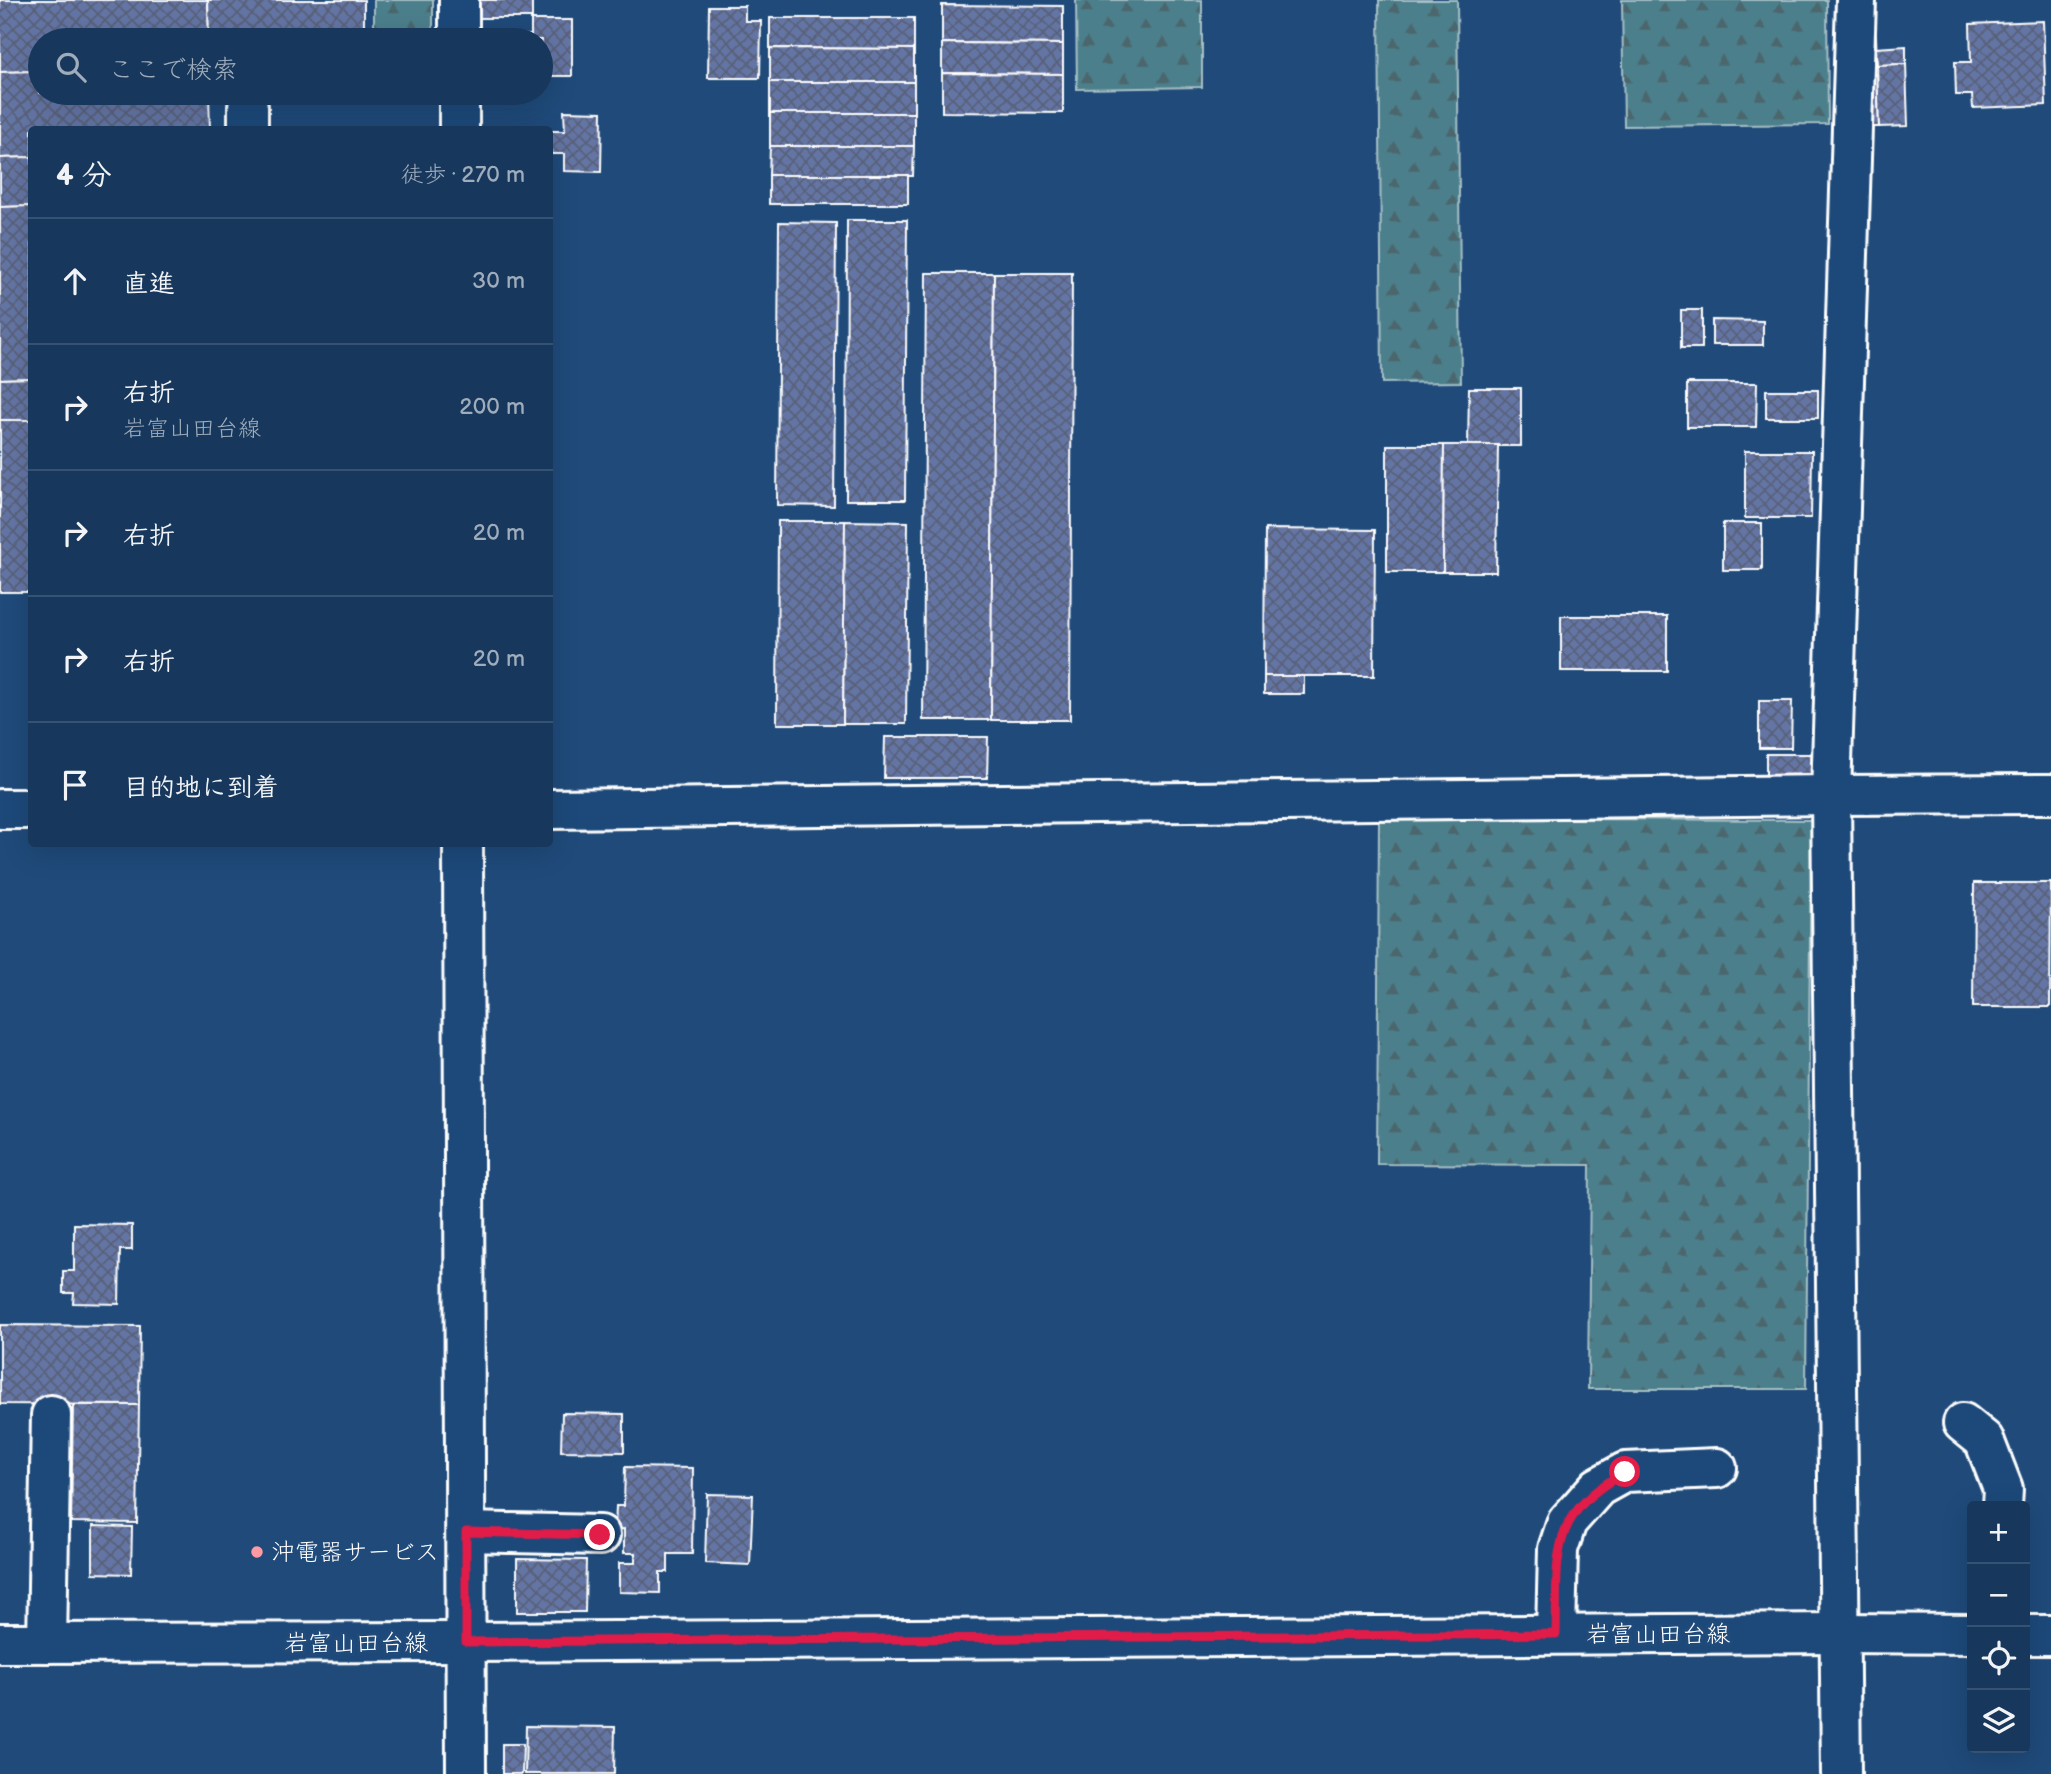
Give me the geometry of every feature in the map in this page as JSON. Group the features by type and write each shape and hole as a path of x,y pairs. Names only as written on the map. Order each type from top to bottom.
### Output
{"street":[{"path":"459,0 459,28"},
{"path":"1841,1774 1831,795 1856,0"},
{"path":"459,105 459,126"},
{"path":"553,809 2051,794"},
{"path":"0,809 28,809"},
{"path":"463,847 466,1774"},
{"path":"47,1643 51,1415"},
{"path":"1962,1423 1984,1440 2003,1489 2003,1501"},
{"path":"1556,1634 1558,1549 1567,1522 1598,1487 1625,1472 1717,1468"},
{"path":"466,1532 600,1535"},
{"name":"岩富山田台線","path":"0,1643 1967,1634"},
{"path":"2030,1635 2051,1634"}],"green space":[{"path":"374,0 433,0 433,28 374,28"},
{"path":"1076,0 1202,0 1202,87 1077,89"},
{"path":"1379,0 1457,0 1461,382 1382,383"},
{"path":"1622,0 1827,0 1828,124 1624,126"},
{"path":"1379,818 1811,820 1806,1389 1588,1389 1590,1165 1377,1164"}],"building":[{"path":"0,0 208,0 209,28 28,28 28,71 0,72"},
{"path":"208,0 364,0 364,28 209,28"},
{"path":"474,0 532,0 532,18 473,18"},
{"path":"942,5 1063,6 1063,44 942,43"},
{"path":"709,6 745,6 745,21 761,21 760,78 708,78"},
{"path":"770,18 914,18 914,49 770,48"},
{"path":"531,20 572,20 572,76 553,76 553,28 531,28"},
{"path":"2043,21 2046,105 1973,108 1972,95 1956,95 1955,62 1971,62 1970,24"},
{"path":"1876,35 1879,127 1863,127 1860,36"},
{"path":"942,43 1063,44 1063,74 942,73"},
{"path":"1906,46 1906,64 1877,65 1876,48"},
{"path":"770,48 914,49 914,82 770,82"},
{"path":"1906,64 1908,126 1879,127 1877,65"},
{"path":"28,71 28,105 209,105 210,126 28,126 28,157 0,158 0,72"},
{"path":"942,73 1063,74 1063,113 942,112"},
{"path":"770,82 914,82 914,113 770,113"},
{"path":"564,111 602,112 601,172 564,171 564,154 553,154 553,131 565,131"},
{"path":"770,113 914,113 914,146 770,146"},
{"path":"770,146 914,146 913,176 769,175"},
{"path":"28,157 28,206 0,207 0,158"},
{"path":"769,175 908,175 908,204 769,204"},
{"path":"28,206 28,378 0,379 0,207"},
{"path":"847,220 907,220 905,500 846,500"},
{"path":"779,222 836,223 834,506 777,505"},
{"path":"926,273 994,273 991,720 923,720"},
{"path":"994,273 1072,273 1070,720 991,720"},
{"path":"1681,310 1702,310 1702,348 1681,348"},
{"path":"1712,320 1763,321 1763,345 1712,345"},
{"path":"28,378 28,420 0,420 0,379"},
{"path":"1687,383 1757,383 1756,427 1687,427"},
{"path":"1469,388 1521,388 1521,446 1468,446"},
{"path":"1766,390 1818,390 1818,418 1766,418"},
{"path":"0,420 28,420 28,592 0,592"},
{"path":"1387,445 1444,445 1443,572 1387,572"},
{"path":"1444,445 1498,445 1496,572 1443,572"},
{"path":"1745,451 1812,451 1811,518 1745,518"},
{"path":"778,521 845,521 843,724 777,724"},
{"path":"845,521 908,522 906,724 843,724"},
{"path":"1723,523 1762,523 1762,570 1723,570"},
{"path":"1265,529 1375,530 1374,676 1264,676"},
{"path":"1561,616 1667,616 1667,671 1561,671"},
{"path":"1264,676 1304,676 1304,694 1264,694"},
{"path":"1759,701 1792,701 1791,748 1759,748"},
{"path":"885,737 988,737 987,778 884,778"},
{"path":"1766,754 1815,754 1814,780 1766,779"},
{"path":"1974,883 2051,883 2050,1007 1973,1007"},
{"path":"74,1224 132,1225 132,1250 120,1250 119,1304 73,1303 74,1293 63,1293 63,1271 74,1271"},
{"path":"0,1325 140,1326 139,1405 0,1404"},
{"path":"73,1405 139,1405 137,1523 71,1522"},
{"path":"562,1413 624,1414 624,1452 561,1451"},
{"path":"625,1467 693,1468 692,1554 668,1554 668,1572 660,1572 660,1593 619,1592 619,1563 635,1563 635,1553 624,1553 624,1529 615,1530 616,1506 624,1506"},
{"path":"707,1494 753,1495 750,1565 705,1563"},
{"path":"93,1526 132,1527 131,1574 93,1573"},
{"path":"517,1559 586,1560 585,1612 517,1612"},
{"path":"526,1726 615,1727 614,1774 525,1774"},
{"path":"502,1744 523,1744 522,1774 502,1774"}],"place":[{"name":"沖電器サービス","path":"257,1552"}],"route":[{"path":"600,1535 466,1532 466,1642 1556,1634 1558,1549 1567,1522 1598,1487 1625,1472"}]}
